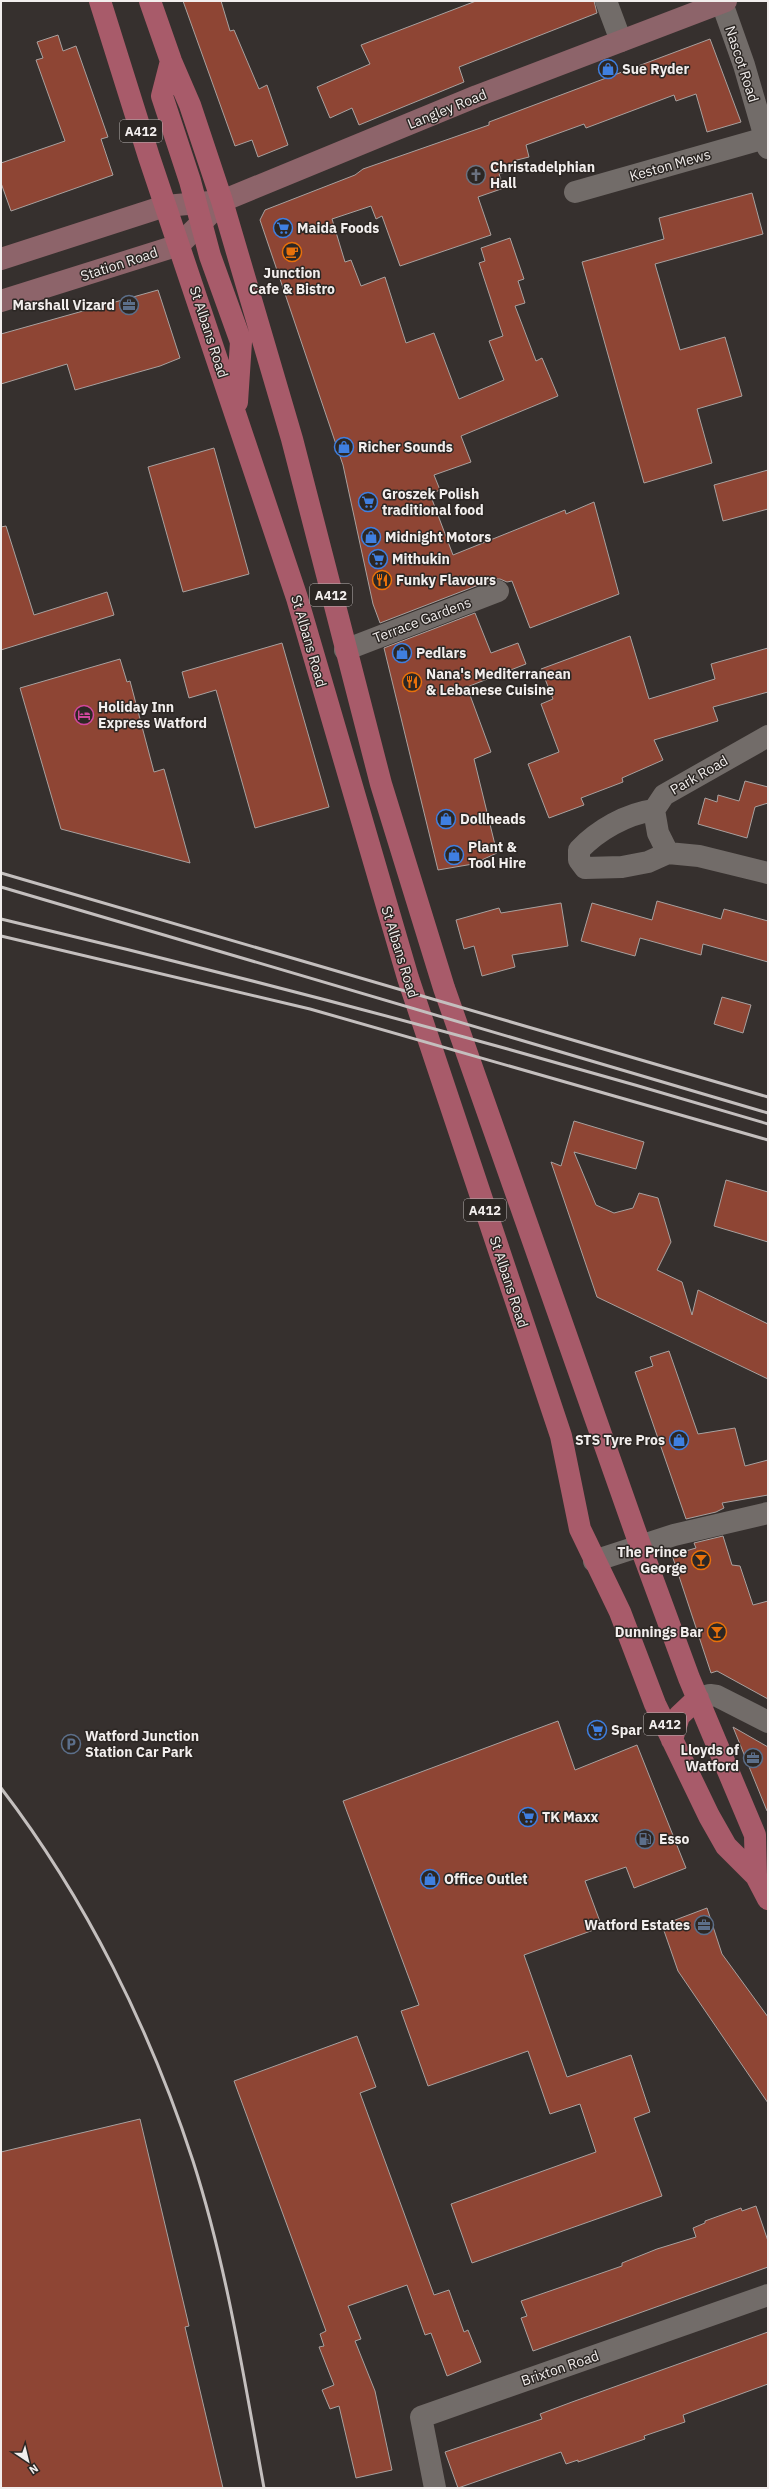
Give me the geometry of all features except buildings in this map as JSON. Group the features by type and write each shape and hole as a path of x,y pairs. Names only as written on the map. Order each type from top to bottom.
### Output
{"main road":[{"name":"St Albans Road","path":"100,1 165,206 297,598 408,978 561,1436 580,1529 594,1561 620,1612 655,1704 672,1740 726,1846 756,1876 768,1900"},
{"name":"St Albans Road","path":"150,1 171,61 190,106 222,201 292,439 345,650 381,784 444,988 640,1545 698,1698 755,1835 756,1876"},
{"path":"171,61 162,96 210,256 240,342 236,414"},
{"path":"672,1740 679,1716 698,1698"}],"street":[{"path":"606,1 620,41"},
{"name":"Langley Road","path":"222,201 477,96 724,2"},
{"name":"Nascot Road","path":"724,2 767,143"},
{"name":"Keston Mews","path":"575,192 767,143"},
{"name":"Station Road","path":"1,302 179,245 198,213 222,201"},
{"path":"1,259 165,206 198,213"},
{"name":"Terrace Gardens","path":"345,650 498,591"},
{"name":"Park Road","path":"654,810 664,795 768,736"},
{"path":"668,853 658,833 654,810 634,813 589,840 579,850 579,860 585,868 622,867 648,862 668,853 699,856 768,873"},
{"path":"594,1561 640,1545 730,1520 768,1513"},
{"path":"698,1698 710,1695 717,1696 768,1722"},
{"name":"Brixton Road","path":"434,2488 421,2417 768,2295"}],"railway":[{"path":"1,873 768,1097"},
{"path":"1,887 768,1113"},
{"path":"1,919 194,966 386,1016 577,1068 768,1124"},
{"path":"1,936 310,1009 768,1140"},
{"path":"1,1788 32,1830 88,1920 136,2014 176,2112 193,2161 216,2241 234,2323 264,2488"}],"place":[{"name":"Sue Ryder","path":"608,69"},
{"name":"Christadelphian Hall","path":"476,175"},
{"name":"Maida Foods","path":"283,228"},
{"name":"Junction Cafe & Bistro","path":"292,252"},
{"name":"Marshall Vizard","path":"129,305"},
{"name":"Richer Sounds","path":"344,447"},
{"name":"Groszek Polish traditional food","path":"368,502"},
{"name":"Midnight Motors","path":"371,537"},
{"name":"Mithukin","path":"378,559"},
{"name":"Funky Flavours","path":"382,580"},
{"name":"Pedlars","path":"402,653"},
{"name":"Nana's Mediterranean & Lebanese Cuisine","path":"412,682"},
{"name":"Holiday Inn Express Watford","path":"84,715"},
{"name":"Dollheads","path":"446,819"},
{"name":"Plant & Tool Hire","path":"454,855"},
{"name":"STS Tyre Pros","path":"679,1440"},
{"name":"The Prince George","path":"701,1560"},
{"name":"Dunnings Bar","path":"717,1632"},
{"name":"Spar","path":"597,1730"},
{"name":"Watford Junction Station Car Park","path":"71,1744"},
{"name":"Lloyds of Watford","path":"753,1758"},
{"name":"TK Maxx","path":"528,1817"},
{"name":"Esso","path":"645,1839"},
{"name":"Office Outlet","path":"430,1879"},
{"name":"Watford Estates","path":"704,1925"}]}
